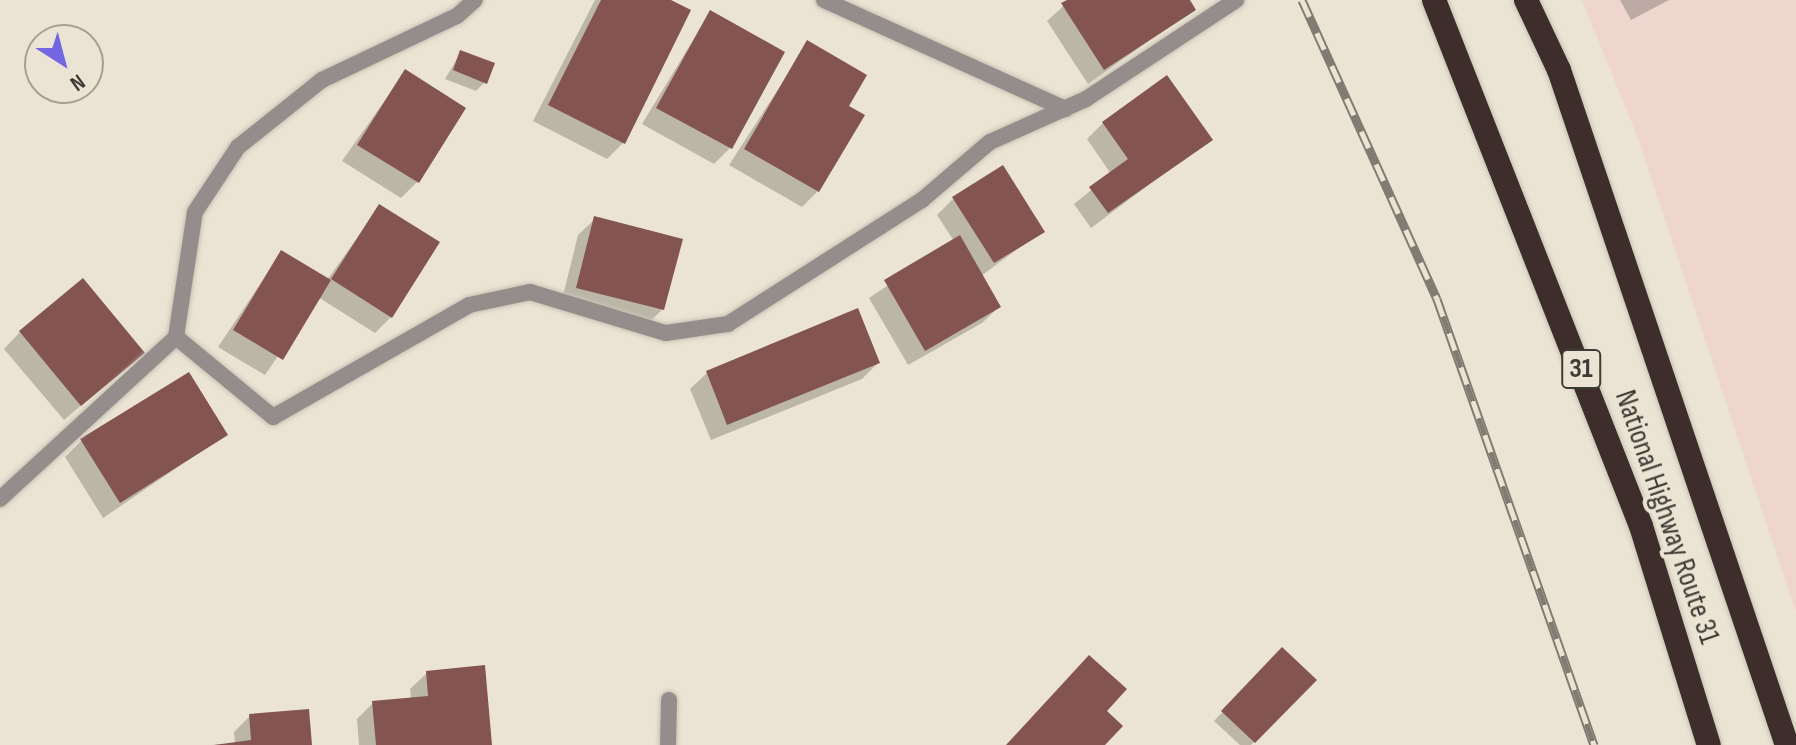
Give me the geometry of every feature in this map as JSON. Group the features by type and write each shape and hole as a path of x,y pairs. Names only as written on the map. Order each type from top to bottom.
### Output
{"highway":[{"name":"National Highway Route 31","path":"1434,0 1641,526 1709,745"},
{"name":"National Highway Route 31","path":"1526,0 1559,70 1682,420 1787,745"}],"street":[{"path":"0,499 176,337 195,212 238,147 322,80 457,16 475,0"},
{"path":"824,0 1065,109"},
{"path":"176,337 273,417 469,305 530,292 666,333 728,324 922,200 990,142 1065,109 1236,0"},
{"path":"668,745 669,700"}],"shaded area":[{"path":"1582,0 1796,0 1796,612 1639,141"}],"building":[{"path":"601,0 671,0 691,10 625,144 548,105"},
{"path":"1067,0 1190,0 1196,10 1104,70 1061,3"},
{"path":"710,10 785,52 732,149 656,108"},
{"path":"807,40 867,75 849,106 865,115 819,192 744,149"},
{"path":"460,50 495,63 487,84 453,70"},
{"path":"405,69 466,108 419,183 357,145"},
{"path":"1167,75 1213,140 1108,213 1089,187 1128,159 1102,122"},
{"path":"1003,165 1045,232 994,263 952,197"},
{"path":"379,204 440,242 392,318 331,279"},
{"path":"594,216 683,239 664,310 576,288"},
{"path":"960,235 1001,307 925,351 884,280"},
{"path":"281,250 331,280 283,360 233,330"},
{"path":"83,278 145,353 81,406 19,331"},
{"path":"858,308 880,363 727,425 706,371"},
{"path":"189,372 228,435 120,503 80,439"},
{"path":"1282,647 1317,680 1255,743 1221,711"},
{"path":"1089,655 1127,689 1107,711 1123,726 1105,745 1006,745"},
{"path":"485,665 492,745 376,745 372,701 428,696 426,671"},
{"path":"309,709 312,745 214,745 251,740 249,714"}],"railway":[{"path":"1302,0 1437,299 1594,745"}]}
